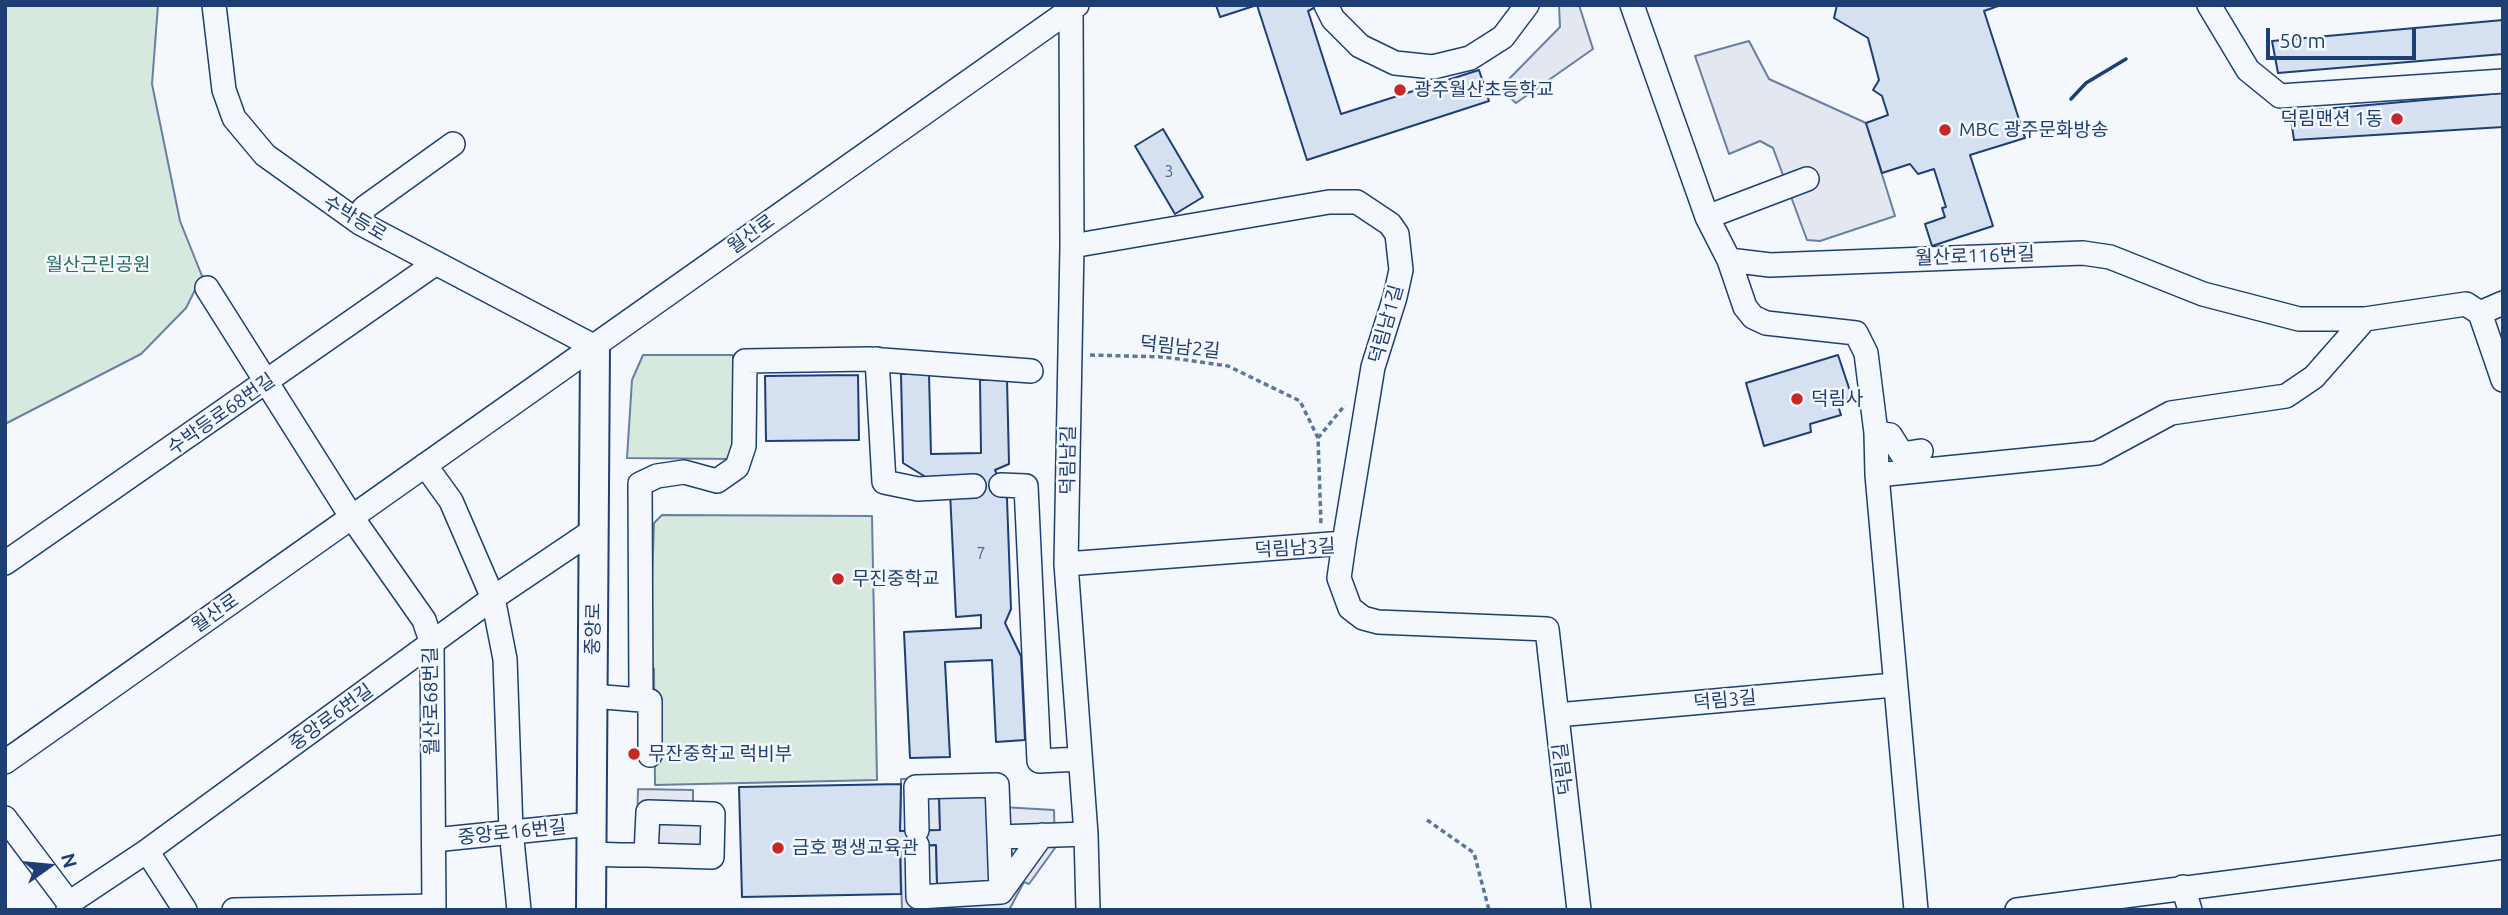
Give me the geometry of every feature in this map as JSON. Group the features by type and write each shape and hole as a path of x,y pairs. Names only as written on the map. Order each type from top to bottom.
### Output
{"main road":[{"name":"중앙로","path":"591,910 596,347"}],"street":[{"name":"수박등로","path":"214,5 224,90 234,118 246,135 295,179 360,223 596,347"},
{"path":"1326,5 1333,19 1360,46 1395,63 1433,67 1470,58 1503,37 1527,5"},
{"path":"1632,5 1707,217 1729,260 1745,307 1753,317 1766,323 1856,333 1866,353 1876,433 1894,685 1916,910"},
{"path":"2209,5 2248,70 2280,96 2503,81"},
{"name":"덕림남길","path":"1072,7 1072,246 1066,564 1086,834 1088,910"},
{"name":"월산로","path":"5,762 351,516 596,347 1072,7"},
{"path":"360,223 364,208 453,144"},
{"path":"1707,217 1807,179"},
{"name":"덕림남1길","path":"1072,246 1329,202 1357,202 1390,224 1396,234 1401,270 1373,367 1332,544"},
{"name":"월산로116번길","path":"1729,260 1770,265 2098,254 2181,286 2299,319 2365,319 2466,304 2480,313"},
{"name":"수박등로68번길","path":"5,563 436,264"},
{"name":"월산로68번길","path":"207,288 351,516 424,620 432,644 433,908"},
{"path":"2503,303 2480,313 2503,380"},
{"path":"1877,475 2097,453 2171,413 2286,396 2314,377 2365,319"},
{"path":"877,359 884,482 918,489 974,486"},
{"path":"641,700 640,484 657,476 684,472 717,481 737,467 744,446 745,361 877,359 1031,371"},
{"path":"1876,433 1890,435 1902,454 1921,451"},
{"path":"425,466 451,501 493,598 505,659 511,830 519,910"},
{"path":"1001,485 1026,486 1039,761 1080,759"},
{"name":"중앙로6번길","path":"68,906 493,598 594,530"},
{"name":"덕림남3길","path":"1066,564 1332,544 1341,586 1350,608 1363,618 1378,622 1547,629"},
{"name":"덕림길","path":"1547,629 1579,910"},
{"name":"덕림3길","path":"1557,715 1894,685"},
{"path":"593,696 650,701 650,755"},
{"path":"997,785 1001,892 918,897 916,787 997,785"},
{"path":"5,818 68,906"},
{"name":"중앙로16번길","path":"434,840 511,830 591,824"},
{"path":"999,837 1086,834"},
{"path":"1001,892 1042,835"},
{"path":"2017,910 2503,847"},
{"path":"147,851 185,910"},
{"path":"591,854 646,855"},
{"path":"2183,887 2190,910"},
{"path":"234,910 433,908"}],"path":[{"name":"덕림남2길","path":"1070,354 1165,357 1228,366 1300,401 1318,438 1332,544"},
{"path":"1427,820 1474,853 1489,910"}],"green space":[{"name":"월산근린공원","path":"5,5 158,5 152,84 180,221 202,276 186,308 141,354 5,424"},
{"path":"643,355 733,355 733,459 627,458 632,380"},
{"path":"662,515 872,516 877,780 655,785 654,669 649,663 654,523"}],"shaded area":[{"path":"1559,5 1579,5 1593,49 1516,103 1507,95 1508,80 1560,27"},
{"path":"1749,41 1769,79 1866,123 1895,216 1820,241 1807,240 1773,148 1760,141 1729,154 1695,56"},
{"path":"1001,776 1002,807 1054,810 1055,848 1029,884 1024,882 1009,910 902,910 900,846 936,845 937,884 996,883 939,795 940,830 900,831 901,779"},
{"path":"638,789 693,790 693,806 719,862 636,860"}],"building":[{"path":"1216,5 1257,5 1220,17"},
{"path":"1257,5 1313,5 1314,8 1308,11 1341,114 1479,70 1489,101 1307,160"},
{"name":"MBC 광주문화방송","path":"1837,5 2001,5 1984,11 2025,138 1970,155 1993,226 1932,246 1925,224 1945,217 1942,208 1946,207 1934,169 1918,174 1910,164 1882,173 1866,123 1888,115 1882,96 1873,90 1879,80 1868,38 1834,18"},
{"path":"2503,20 2503,54 2278,73 2272,41"},
{"name":"덕림맨션 1동","path":"2503,93 2503,127 2294,140 2290,112"},
{"path":"1163,129 1203,197 1175,214 1135,146"},
{"name":"덕림사","path":"1838,355 1852,397 1837,402 1841,415 1810,424 1811,432 1764,446 1746,383"},
{"name":"무진중학교","path":"901,374 929,374 931,454 981,453 980,380 1007,379 1009,464 995,470 1007,499 1011,609 1005,623 1021,656 1025,740 996,742 992,660 945,662 950,757 910,758 904,632 981,628 981,615 956,617 950,492 903,463"},
{"path":"858,375 859,440 766,441 765,376"},
{"path":"901,784 900,831 940,830 939,795 994,794 996,883 937,884 936,845 900,846 901,894 742,897 739,787"}],"wall":[{"path":"2071,99 2086,83 2126,59"}],"place":[{"name":"광주월산초등학교","path":"1400,90"},
{"name":"덕림맨션 1동","path":"2397,119"},
{"name":"MBC 광주문화방송","path":"1945,130"},
{"name":"덕림사","path":"1797,399"},
{"name":"무진중학교","path":"838,579"},
{"name":"무잔중학교 럭비부","path":"634,754"},
{"name":"금호 평생교육관","path":"778,848"}]}
